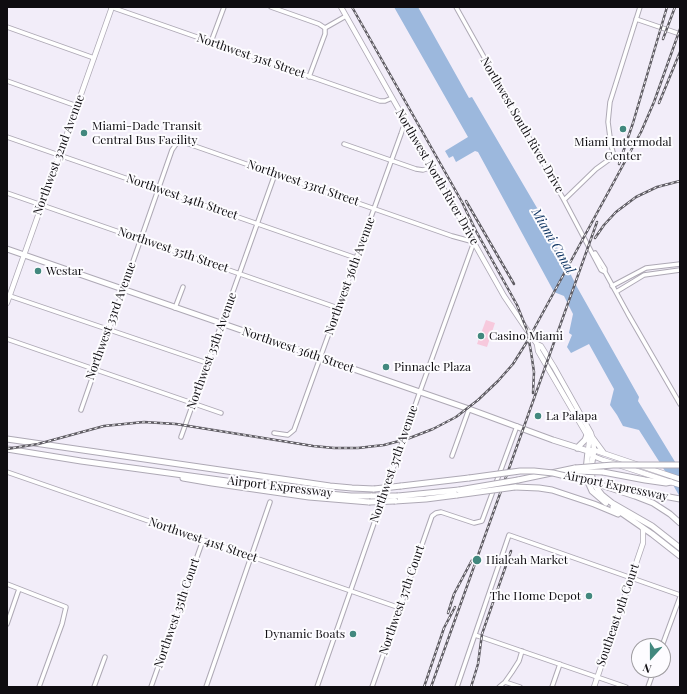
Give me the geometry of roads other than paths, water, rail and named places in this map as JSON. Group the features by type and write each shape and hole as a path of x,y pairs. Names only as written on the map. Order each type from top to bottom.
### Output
{"highway":[{"name":"Northwest 36th Street","path":"7,249 469,409 577,448 591,451"},
{"path":"577,448 590,436"},
{"name":"Airport Expressway","path":"7,439 330,486 374,489 520,471 534,471 553,473 624,491 680,499"},
{"name":"Airport Expressway","path":"7,449 307,492 370,499 458,492 563,471 613,465 680,464"},
{"path":"591,451 593,456 591,468 593,482 602,495 666,536 680,548"},
{"path":"591,451 586,473 592,491 604,502 644,528 680,556"},
{"path":"575,470 602,472 666,483 672,480"},
{"path":"458,492 515,487 539,488 565,494 601,506 635,522"},
{"path":"624,491 653,503 670,514 680,523"},
{"path":"652,534 666,536"}],"main road":[{"name":"Northwest 32nd Avenue","path":"7,303 8,295 42,205 111,7"},
{"name":"Northwest North River Drive","path":"341,7 508,301 537,344 538,351 573,405 590,436 589,442 591,451"},
{"path":"590,436 605,454"},
{"name":"Northwest 36th Street","path":"591,451 605,454 672,480 680,485"},
{"name":"Northwest 36th Street","path":"593,456 639,472 672,480 680,479"},
{"name":"Southeast 9th Court","path":"594,687 643,543 644,528"},
{"name":"Southeast 9th Court","path":"643,543 652,534"}],"street":[{"name":"Northwest 31st Street","path":"111,7 380,101 386,101 392,98"},
{"path":"211,42 224,7"},
{"path":"271,7 319,24 325,28"},
{"name":"Northwest South River Drive","path":"456,7 588,242 601,270 605,272 680,404"},
{"path":"564,200 595,170 614,156 610,145 608,122 610,102 640,7"},
{"path":"325,28 346,16"},
{"path":"636,19 680,34"},
{"path":"7,27 94,58"},
{"path":"310,77 325,34 325,28"},
{"path":"7,81 77,106"},
{"name":"Northwest 36th Avenue","path":"274,433 286,435 292,433 402,131 408,125"},
{"name":"Northwest 34th Street","path":"7,137 356,258"},
{"name":"Northwest 33rd Street","path":"176,143 186,143 452,236 474,242"},
{"name":"Northwest 33rd Avenue","path":"81,410 140,239 172,150 176,143"},
{"path":"344,144 391,161 423,170 432,167"},
{"name":"Northwest 35th Avenue","path":"181,437 275,174"},
{"name":"Northwest 35th Street","path":"7,193 338,308"},
{"name":"Northwest 37th Avenue","path":"317,687 419,392 474,242"},
{"path":"612,286 641,270 665,265 680,264"},
{"path":"665,265 665,272"},
{"path":"616,292 644,275 680,270"},
{"path":"175,308 183,287"},
{"path":"8,295 207,364"},
{"path":"7,339 95,368 221,413"},
{"path":"452,456 469,409"},
{"name":"Northwest 37th Court","path":"372,687 430,520 434,514 444,512 474,523 482,521 517,426"},
{"name":"Northwest 41st Street","path":"7,472 400,608"},
{"path":"206,687 270,502"},
{"path":"457,687 509,535 680,596 665,638"},
{"name":"Northwest 35th Court","path":"151,687 203,540"},
{"path":"7,584 66,607 62,624 39,687"},
{"path":"7,624 19,588"},
{"path":"475,635 626,687"},
{"path":"499,687 505,682 519,661 522,651"},
{"path":"94,687 105,657"},
{"path":"552,687 560,664"},
{"path":"505,682 520,687"}],"water":[{"name":"Miami Canal","path":"394,7 418,7 469,98 472,97 540,213 577,287 639,397 638,401 680,470 680,497 639,430 623,426 610,405 614,389 589,344 571,353 567,347 572,335 569,333 573,314 564,296 554,292 478,152 475,151 456,162 453,156 449,158 445,151 468,137"}],"railway":[{"path":"352,7 462,202 476,231 517,305 527,330 534,372 533,393"},
{"path":"619,164 633,123 667,7"},
{"path":"663,39 675,7"},
{"path":"7,449 38,444 104,426 144,422 176,424 313,446 358,448 384,445 407,439 433,429 456,417 478,400 498,381 513,364 528,340 641,132 654,102 680,29"},
{"path":"659,103 680,52"},
{"path":"595,238 616,212 636,197 657,187 680,181"},
{"path":"466,201 514,284"},
{"path":"431,687 597,222"},
{"path":"471,687 478,664 482,634 511,551"},
{"path":"448,613 454,594 472,560"},
{"path":"424,687 444,628 455,607"}],"place":[{"name":"Miami Intermodal Center","path":"623,129"},
{"name":"Miami-Dade Transit Central Bus Facility","path":"84,133"},
{"name":"Westar","path":"38,271"},
{"name":"Casino Miami","path":"481,336"},
{"name":"Pinnacle Plaza","path":"386,367"},
{"name":"La Palapa","path":"538,416"},
{"name":"Hialeah Market","path":"477,560"},
{"name":"The Home Depot","path":"589,596"},
{"name":"Dynamic Boats","path":"353,634"}]}
